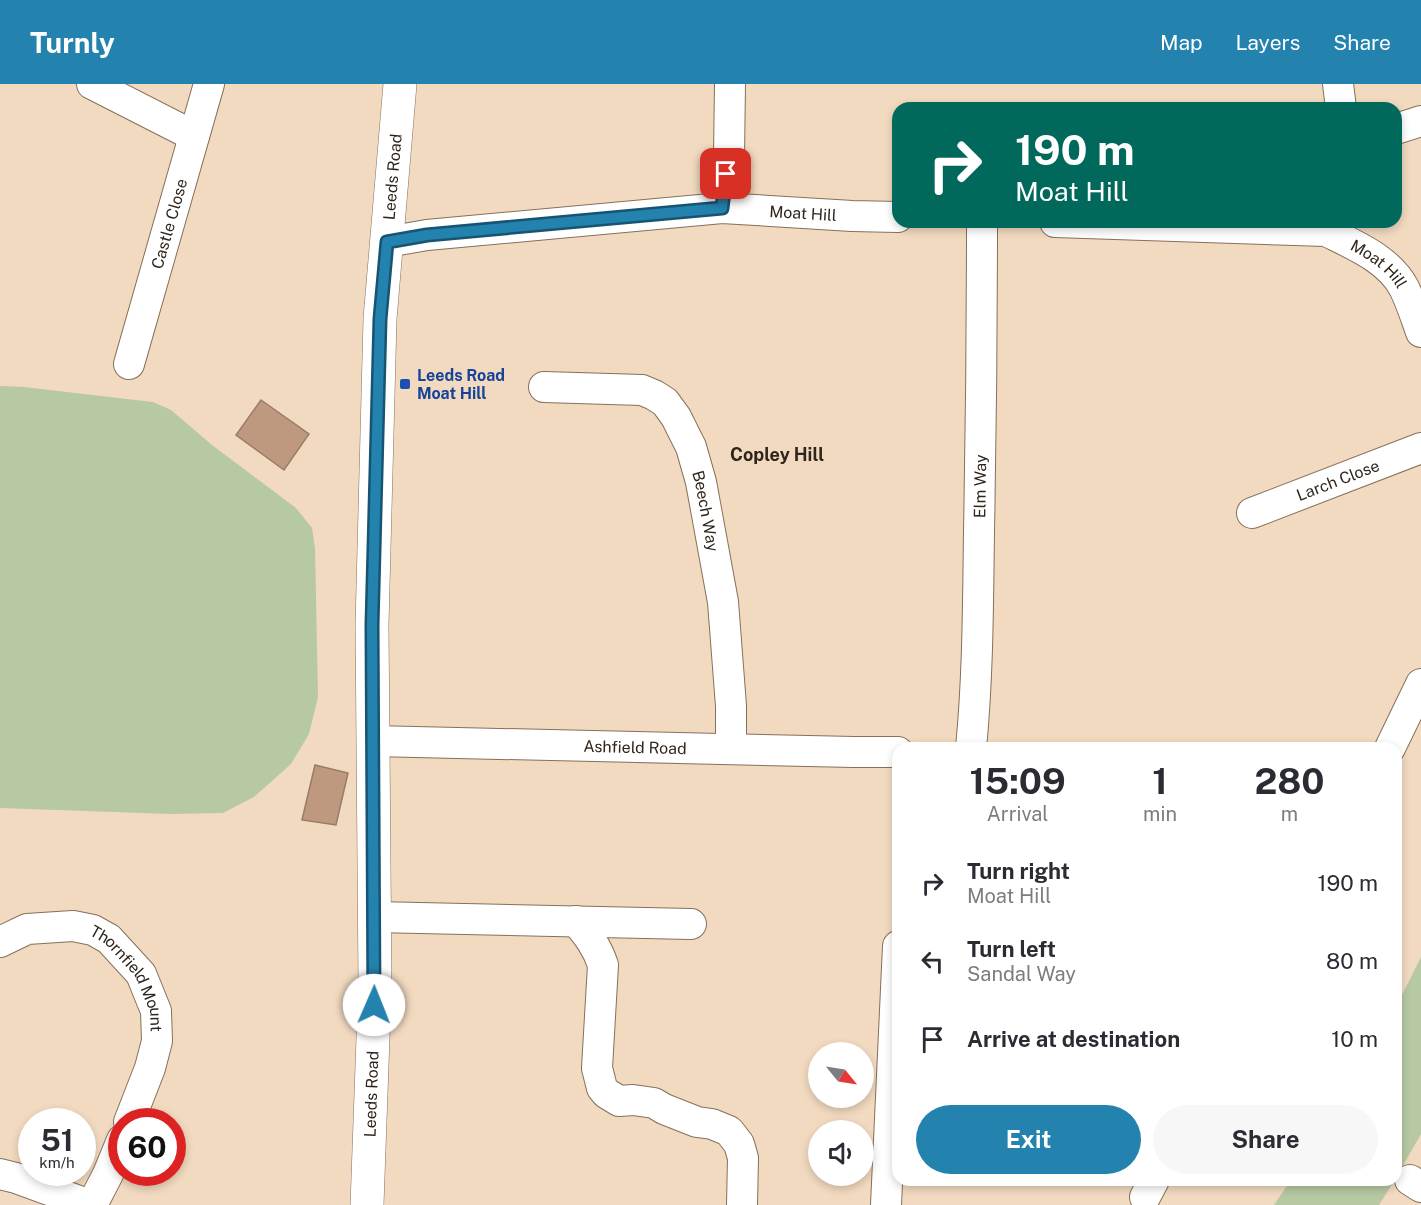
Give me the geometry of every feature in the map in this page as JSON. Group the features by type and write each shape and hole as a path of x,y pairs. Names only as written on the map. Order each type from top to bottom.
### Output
{"main road":[{"name":"Leeds Road","path":"367,1205 375,982 372,625 380,319 400,84"}],"street":[{"path":"92,84 194,136"},
{"name":"Castle Close","path":"129,364 209,84"},
{"path":"722,208 729,156 730,84"},
{"path":"1338,84 1340,102"},
{"path":"1402,127 1421,121"},
{"name":"Moat Hill","path":"387,242 439,234 722,208 892,217"},
{"name":"Elm Way","path":"972,742 978,578 982,228"},
{"name":"Moat Hill","path":"1329,228 1388,267 1404,287 1421,333"},
{"name":"Beech Way","path":"544,387 642,390 665,402 676,417 691,447 701,482 723,602 731,706 731,749"},
{"name":"Larch Close","path":"1252,513 1421,448"},
{"path":"1393,742 1421,684"},
{"name":"Ashfield Road","path":"373,741 892,752"},
{"path":"374,916 692,924"},
{"path":"576,921 588,934 599,952 603,965 597,1068 602,1088 619,1101 654,1103 697,1122 712,1124 729,1131 739,1144 743,1158 742,1205"},
{"name":"Thornfield Mount","path":"0,942 27,929 73,926 93,930 109,939 141,974 156,1011 157,1041 150,1068 134,1108"},
{"path":"886,1205 892,1076"},
{"path":"0,1174 91,1205 108,1174"}],"green space":[{"path":"0,386 153,402 171,410 212,445 296,508 312,528 315,548 318,697 309,734 291,764 254,797 223,813 170,814 0,808"},
{"path":"1421,957 1421,1134 1402,1167 1402,995"},
{"path":"1287,1186 1391,1186 1379,1205 1274,1205"}],"building":[{"path":"261,400 309,434 284,470 236,435"},
{"path":"315,765 348,773 336,825 302,820"}],"place":[{"name":"Leeds Road Moat Hill","path":"405,384"}],"district":[{"name":"Copley Hill","path":"777,454"}],"route":[{"path":"374,1005 372,625 380,319 387,242 427,235 722,208 726,174"}]}
